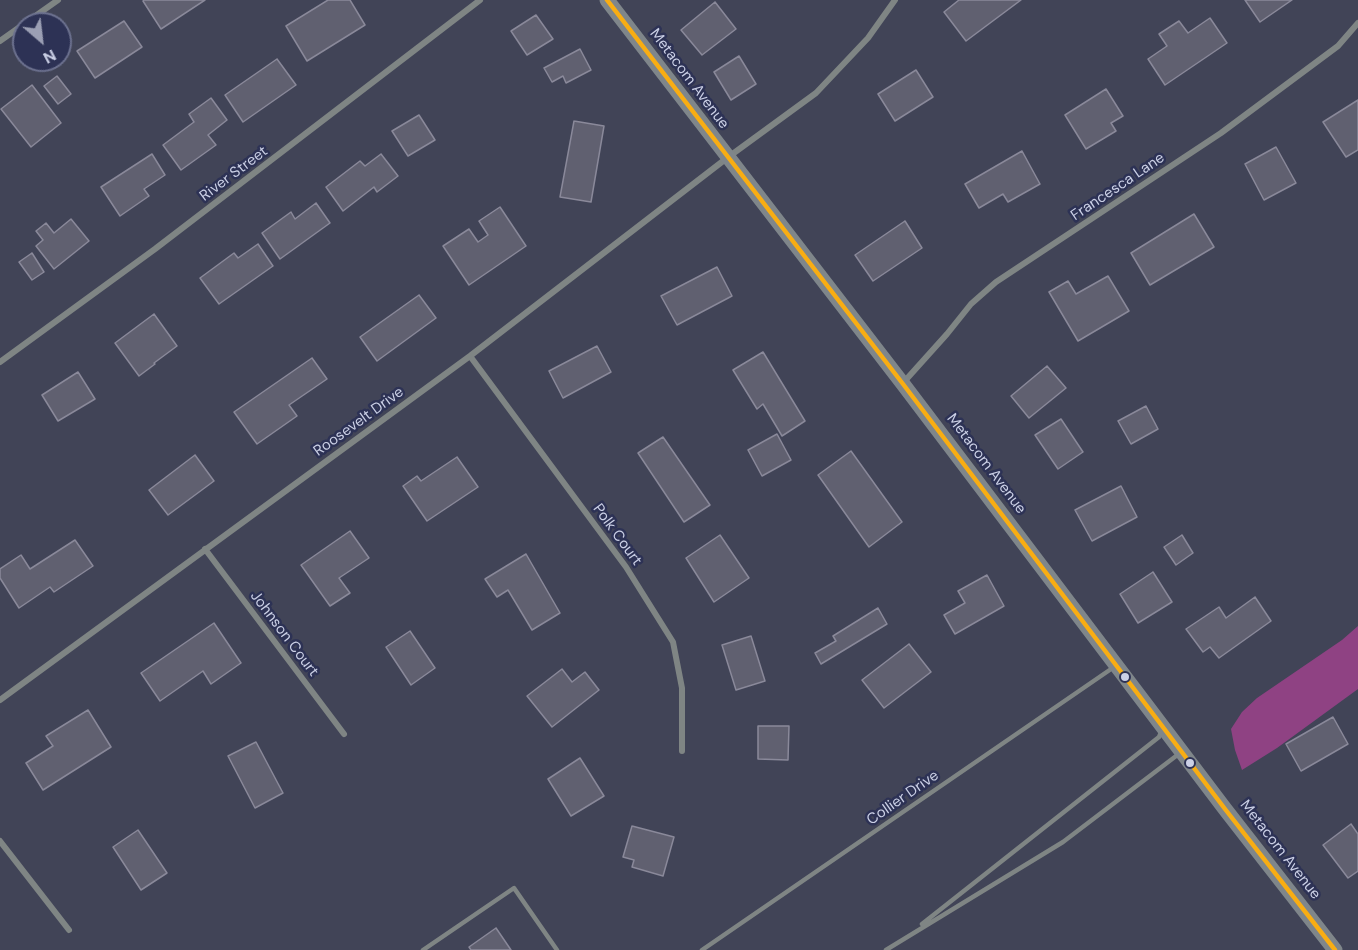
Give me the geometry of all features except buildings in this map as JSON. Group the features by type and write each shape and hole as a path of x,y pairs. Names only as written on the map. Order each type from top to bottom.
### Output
{"main road":[{"name":"Metacom Avenue","path":"607,0 1335,950"}],"street":[{"path":"41,12 58,0"},
{"name":"River Street","path":"0,362 155,249 480,0"},
{"path":"728,158 816,93 868,38 895,0"},
{"name":"Francesca Lane","path":"903,384 971,304 996,282 1221,133 1338,46 1358,23"},
{"name":"Roosevelt Drive","path":"0,700 470,356 728,158"},
{"name":"Polk Court","path":"470,356 626,567 673,642 682,688 682,751"},
{"name":"Johnson Court","path":"205,549 344,734"},
{"path":"0,840 69,930"}],"lane":[{"name":"Collier Drive","path":"702,950 1117,665"},
{"path":"905,937 1159,736 1164,727"},
{"path":"886,950 1063,842 1182,752"},
{"path":"423,950 514,888 557,950"}],"shaded area":[{"path":"1358,626 1358,689 1277,748 1242,770 1231,729 1242,712 1257,698 1342,640"}],"transit line":[{"path":"607,0 1335,950"}]}
